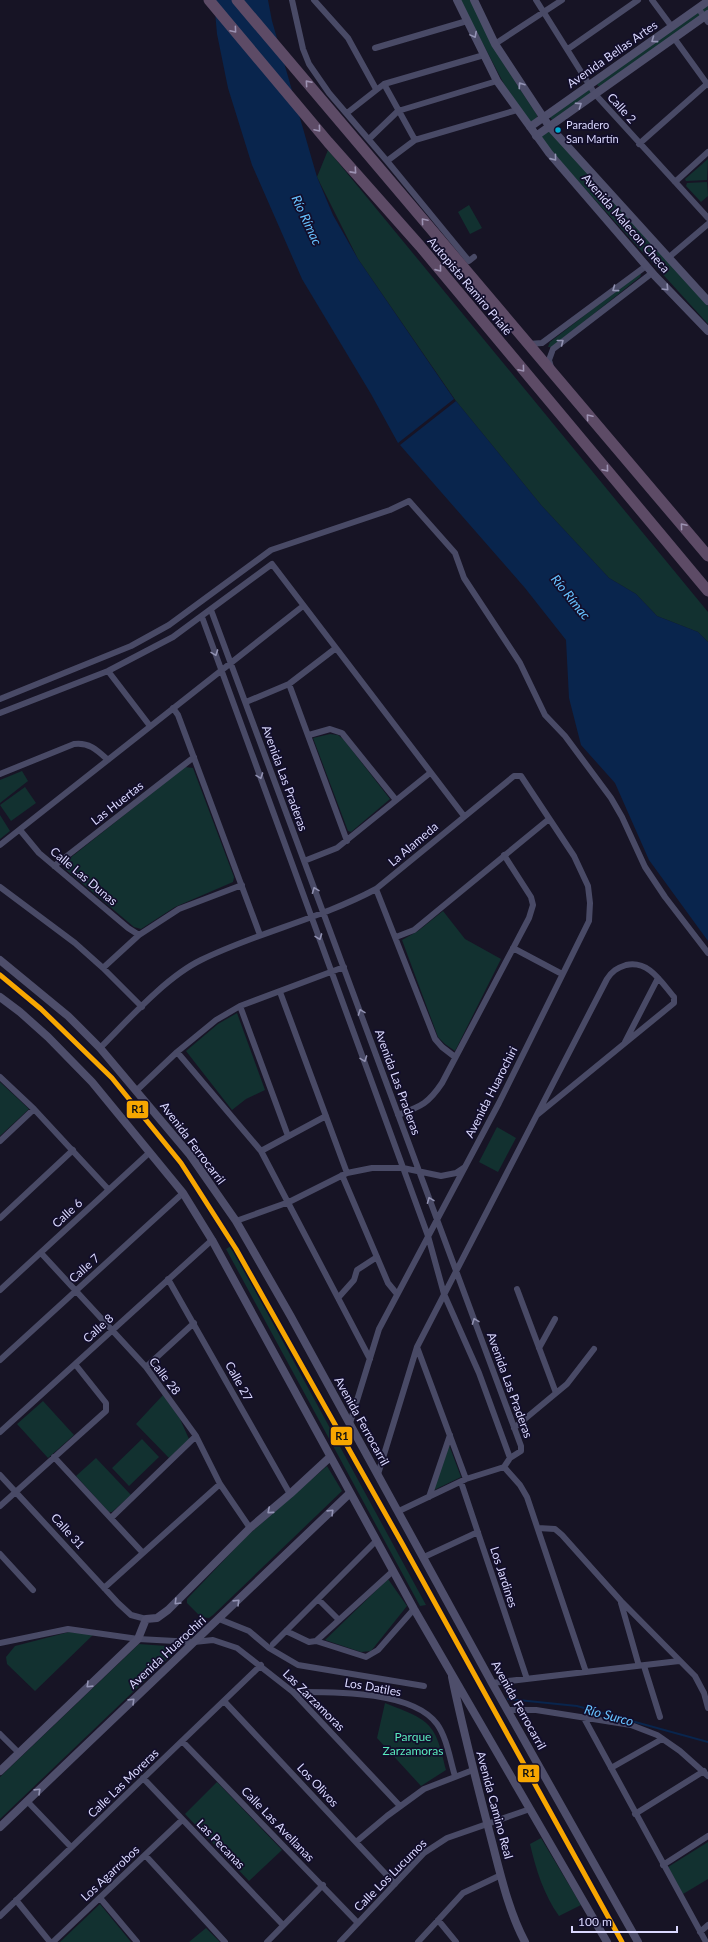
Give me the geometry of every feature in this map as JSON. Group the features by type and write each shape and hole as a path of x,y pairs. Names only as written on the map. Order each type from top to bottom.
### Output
{"highway":[{"name":"Autopista Ramiro Prialé","path":"209,0 328,142 420,246 708,591"},
{"name":"Autopista Ramiro Prialé","path":"237,0 345,118 526,344 708,556"}],"street":[{"path":"292,0 303,49 309,64 345,118 369,139 388,160 469,260 474,257"},
{"path":"314,0 348,38 376,89"},
{"name":"Avenida Malecon Checa","path":"457,0 497,81 536,136 564,171 652,273 708,331"},
{"name":"Avenida Malecon Checa","path":"474,0 495,44 549,126 708,301"},
{"name":"Calle 2","path":"536,0 543,13 591,84 595,94 708,218"},
{"path":"495,44 562,0"},
{"path":"568,48 638,0"},
{"path":"652,0 672,27"},
{"name":"Avenida Bellas Artes","path":"530,127 708,0"},
{"path":"698,8 707,17"},
{"name":"Avenida Bellas Artes","path":"536,136 674,38 707,17"},
{"path":"375,48 467,21"},
{"path":"640,144 708,84 674,38"},
{"path":"345,118 376,89 384,84 484,55"},
{"path":"369,139 398,111 497,81"},
{"path":"384,84 415,140"},
{"path":"388,160 415,140 517,110"},
{"path":"674,182 708,152"},
{"path":"668,258 708,224"},
{"path":"526,344 532,345 542,343 646,266"},
{"path":"554,376 549,360 553,349 652,273"},
{"path":"0,699 131,646 169,625 271,550 390,510 409,501 456,553 464,578 520,663 545,715 564,736 611,798 622,817 645,867 708,953"},
{"path":"0,713 108,671 173,637 272,564 430,774 464,816"},
{"path":"0,845 304,606"},
{"name":"Avenida Las Praderas","path":"202,617 428,1236 444,1294 479,1373 510,1458 521,1452 522,1449 211,610"},
{"path":"246,702 289,684 336,648"},
{"path":"108,671 150,726"},
{"path":"289,684 347,841"},
{"path":"173,708 178,715 260,935"},
{"path":"309,735 330,729 342,733 396,800"},
{"path":"0,774 74,744 80,743 88,744 108,760"},
{"name":"Las Huertas","path":"54,866 194,758"},
{"path":"304,861 337,848 430,774"},
{"name":"La Alameda","path":"100,1048 173,979 200,960 260,935 351,902 376,889 514,776 521,776"},
{"name":"Avenida Huarochiri","path":"350,1423 379,1328 437,1218 466,1167 589,921 590,903 588,886 574,856 521,776"},
{"path":"396,937 414,930 549,819"},
{"name":"Calle Las Dunas","path":"20,830 39,853 128,928 139,934"},
{"path":"398,1115 422,1106 433,1097 529,918 533,905 527,889 504,855"},
{"path":"103,968 139,934 179,909 242,885"},
{"path":"0,887 75,943 103,968 142,1007"},
{"path":"376,889 435,1039 455,1058"},
{"path":"512,948 562,974"},
{"name":"Avenida Ferrocarril","path":"0,960 68,1016 100,1048 137,1090 190,1155 236,1221 399,1511 507,1710 638,1942"},
{"path":"378,1474 417,1347 457,1271 537,1115 611,972 631,964 648,968 675,1000 674,1003 537,1115"},
{"path":"137,1090 177,1052 216,1020 240,1006 344,967"},
{"path":"623,1044 658,978"},
{"path":"280,992 326,1116 344,1174 388,1283 397,1294"},
{"path":"0,997 20,1012 48,1037 87,1077 183,1193 212,1240 414,1609 451,1670 607,1942"},
{"path":"240,1006 288,1136"},
{"path":"177,1052 261,1152 289,1202 370,1359"},
{"path":"0,1077 34,1109 108,1189"},
{"path":"0,1141 34,1109"},
{"path":"261,1152 326,1116"},
{"path":"0,1218 73,1150"},
{"name":"Calle 6","path":"0,1290 108,1189 150,1152"},
{"path":"236,1221 289,1202 344,1174 372,1168 403,1168 446,1176 456,1173 466,1167"},
{"name":"Calle 7","path":"0,1360 183,1193"},
{"name":"Calle 8","path":"0,1432 212,1240"},
{"name":"Calle 28","path":"41,1252 146,1367 196,1436 220,1484 250,1528"},
{"path":"338,1298 354,1280 357,1270 377,1257"},
{"name":"Calle 27","path":"168,1279 290,1494"},
{"path":"517,1289 556,1392"},
{"path":"539,1348 555,1319"},
{"path":"146,1367 194,1323"},
{"name":"Los Jardines","path":"417,1347 450,1436 478,1532 527,1679"},
{"path":"514,1428 567,1384 594,1349"},
{"path":"0,1506 106,1411 106,1403 75,1364"},
{"path":"111,1518 196,1436"},
{"path":"429,1497 450,1436"},
{"path":"0,1771 138,1639 146,1619 157,1618 168,1610 250,1528 330,1457"},
{"path":"54,1458 143,1553"},
{"path":"399,1511 464,1480 504,1467 510,1458"},
{"path":"504,1467 520,1485 527,1497 586,1672"},
{"name":"Calle 31","path":"0,1475 118,1603 131,1615 146,1619"},
{"path":"104,1588 220,1484"},
{"name":"Avenida Huarochiri","path":"0,1827 350,1493"},
{"path":"538,1528 547,1527 559,1532 621,1601 695,1676 700,1684 708,1708"},
{"path":"424,1557 478,1532"},
{"path":"273,1644 376,1541"},
{"path":"0,1554 33,1590"},
{"path":"316,1641 393,1571"},
{"path":"318,1599 339,1620"},
{"path":"621,1601 660,1717"},
{"path":"286,1631 309,1642 316,1641 366,1657 378,1650 414,1609"},
{"path":"219,1619 249,1631 269,1648 298,1665 424,1686"},
{"name":"Las Zarzamoras","path":"0,1643 68,1629 138,1639 194,1642 213,1640 237,1648 261,1665 293,1692 400,1806"},
{"path":"492,1683 679,1661"},
{"name":"Calle Las Moreras","path":"0,1916 261,1665"},
{"name":"Avenida Camino Real","path":"451,1670 473,1770 487,1824 519,1931 525,1942"},
{"name":"Los Datiles","path":"293,1692 343,1692 372,1696 392,1700 419,1710 429,1716 438,1726 455,1776"},
{"name":"Los Olivos","path":"224,1701 395,1884"},
{"path":"507,1710 536,1710 631,1725 662,1739 706,1773 635,1814"},
{"path":"584,1718 706,1942"},
{"path":"0,1734 19,1753"},
{"path":"610,1768 662,1739"},
{"name":"Calle Las Avellanas","path":"182,1741 323,1885 358,1923"},
{"path":"356,1842 400,1806 424,1789 473,1770"},
{"name":"Las Pecanas","path":"143,1778 283,1925"},
{"path":"27,1801 71,1847"},
{"name":"Calle Los Lucumos","path":"340,1942 424,1853 435,1844 530,1808"},
{"name":"Los Agarrobos","path":"51,1942 182,1820"},
{"path":"663,1865 708,1836"},
{"path":"145,1854 225,1942"},
{"path":"418,1942 463,1893 501,1875"},
{"path":"267,1942 323,1885"},
{"path":"100,1898 137,1942"},
{"path":"16,1900 51,1942"},
{"path":"438,1920 456,1942"},
{"path":"700,1932 708,1925"}],"green space":[{"path":"460,0 471,0 503,63 537,115 537,119 530,122 504,84"},
{"path":"708,4 708,11 601,86 598,86 597,84"},
{"path":"589,89 591,93 552,120 549,116"},
{"path":"550,131 708,306 708,324 567,169 542,139 542,135"},
{"path":"328,150 708,612 708,642 698,632 657,616 636,594 609,578 541,505 456,401 358,259 317,177"},
{"path":"708,159 707,180 686,181 685,179"},
{"path":"707,182 708,196 701,202 686,186 687,183"},
{"path":"469,205 482,228 470,234 458,212"},
{"path":"638,274 641,274 640,277 552,347 548,347 550,342"},
{"path":"330,734 338,735 344,740 390,799 351,832 348,831 313,738"},
{"path":"185,767 193,768 234,877 233,882 175,907 141,929 134,927 64,868 65,862"},
{"path":"22,771 28,781 0,803 0,780"},
{"path":"25,787 36,803 11,821 0,805"},
{"path":"0,815 10,831 0,839"},
{"path":"443,911 465,939 501,959 455,1051 438,1037 402,940 418,931"},
{"path":"237,1013 265,1090 246,1099 232,1110 186,1051 218,1024"},
{"path":"0,1082 29,1109 0,1136"},
{"path":"497,1127 516,1138 498,1172 479,1162"},
{"path":"231,1246 426,1605 420,1606 226,1249"},
{"path":"163,1395 180,1419 189,1439 169,1458 136,1424"},
{"path":"43,1401 74,1435 48,1458 17,1424"},
{"path":"142,1439 159,1457 129,1486 112,1468"},
{"path":"449,1445 461,1477 432,1491"},
{"path":"96,1458 131,1495 112,1512 109,1512 76,1476"},
{"path":"327,1466 342,1491 213,1615 209,1618 201,1617 187,1603 187,1599 246,1537"},
{"path":"388,1579 407,1606 371,1651 361,1652 325,1640"},
{"path":"69,1632 94,1634 35,1691 7,1664 6,1657 15,1646"},
{"path":"139,1644 180,1647 0,1819 0,1777"},
{"name":"Parque Zarzamoras","path":"385,1703 422,1719 429,1725 438,1742 446,1770 421,1786 377,1738"},
{"path":"217,1782 282,1850 249,1881 185,1814"},
{"path":"541,1838 581,1905 559,1916 549,1900 541,1882 530,1844"},
{"path":"708,1842 708,1879 683,1894 668,1867"},
{"path":"100,1904 131,1942 60,1942"},
{"path":"206,1928 220,1942 189,1942"}],"water":[{"name":"Río Rímac","path":"214,0 268,0 272,21 317,177 333,215 358,259 454,399 398,443 371,394 302,279 252,165 228,88 217,34"},
{"name":"Río Rímac","path":"456,401 541,505 609,578 636,594 657,616 698,632 708,642 708,941 649,860 615,783 581,745 569,698 566,640 525,588 400,445"}],"waterway":[{"name":"Río Surco","path":"508,1699 577,1706 708,1742"}],"transit line":[{"name":"R1","path":"0,975 41,1009 112,1078 181,1163 236,1249 403,1545 622,1942"}],"place":[{"name":"Paradero San Martín","path":"558,130"}]}
